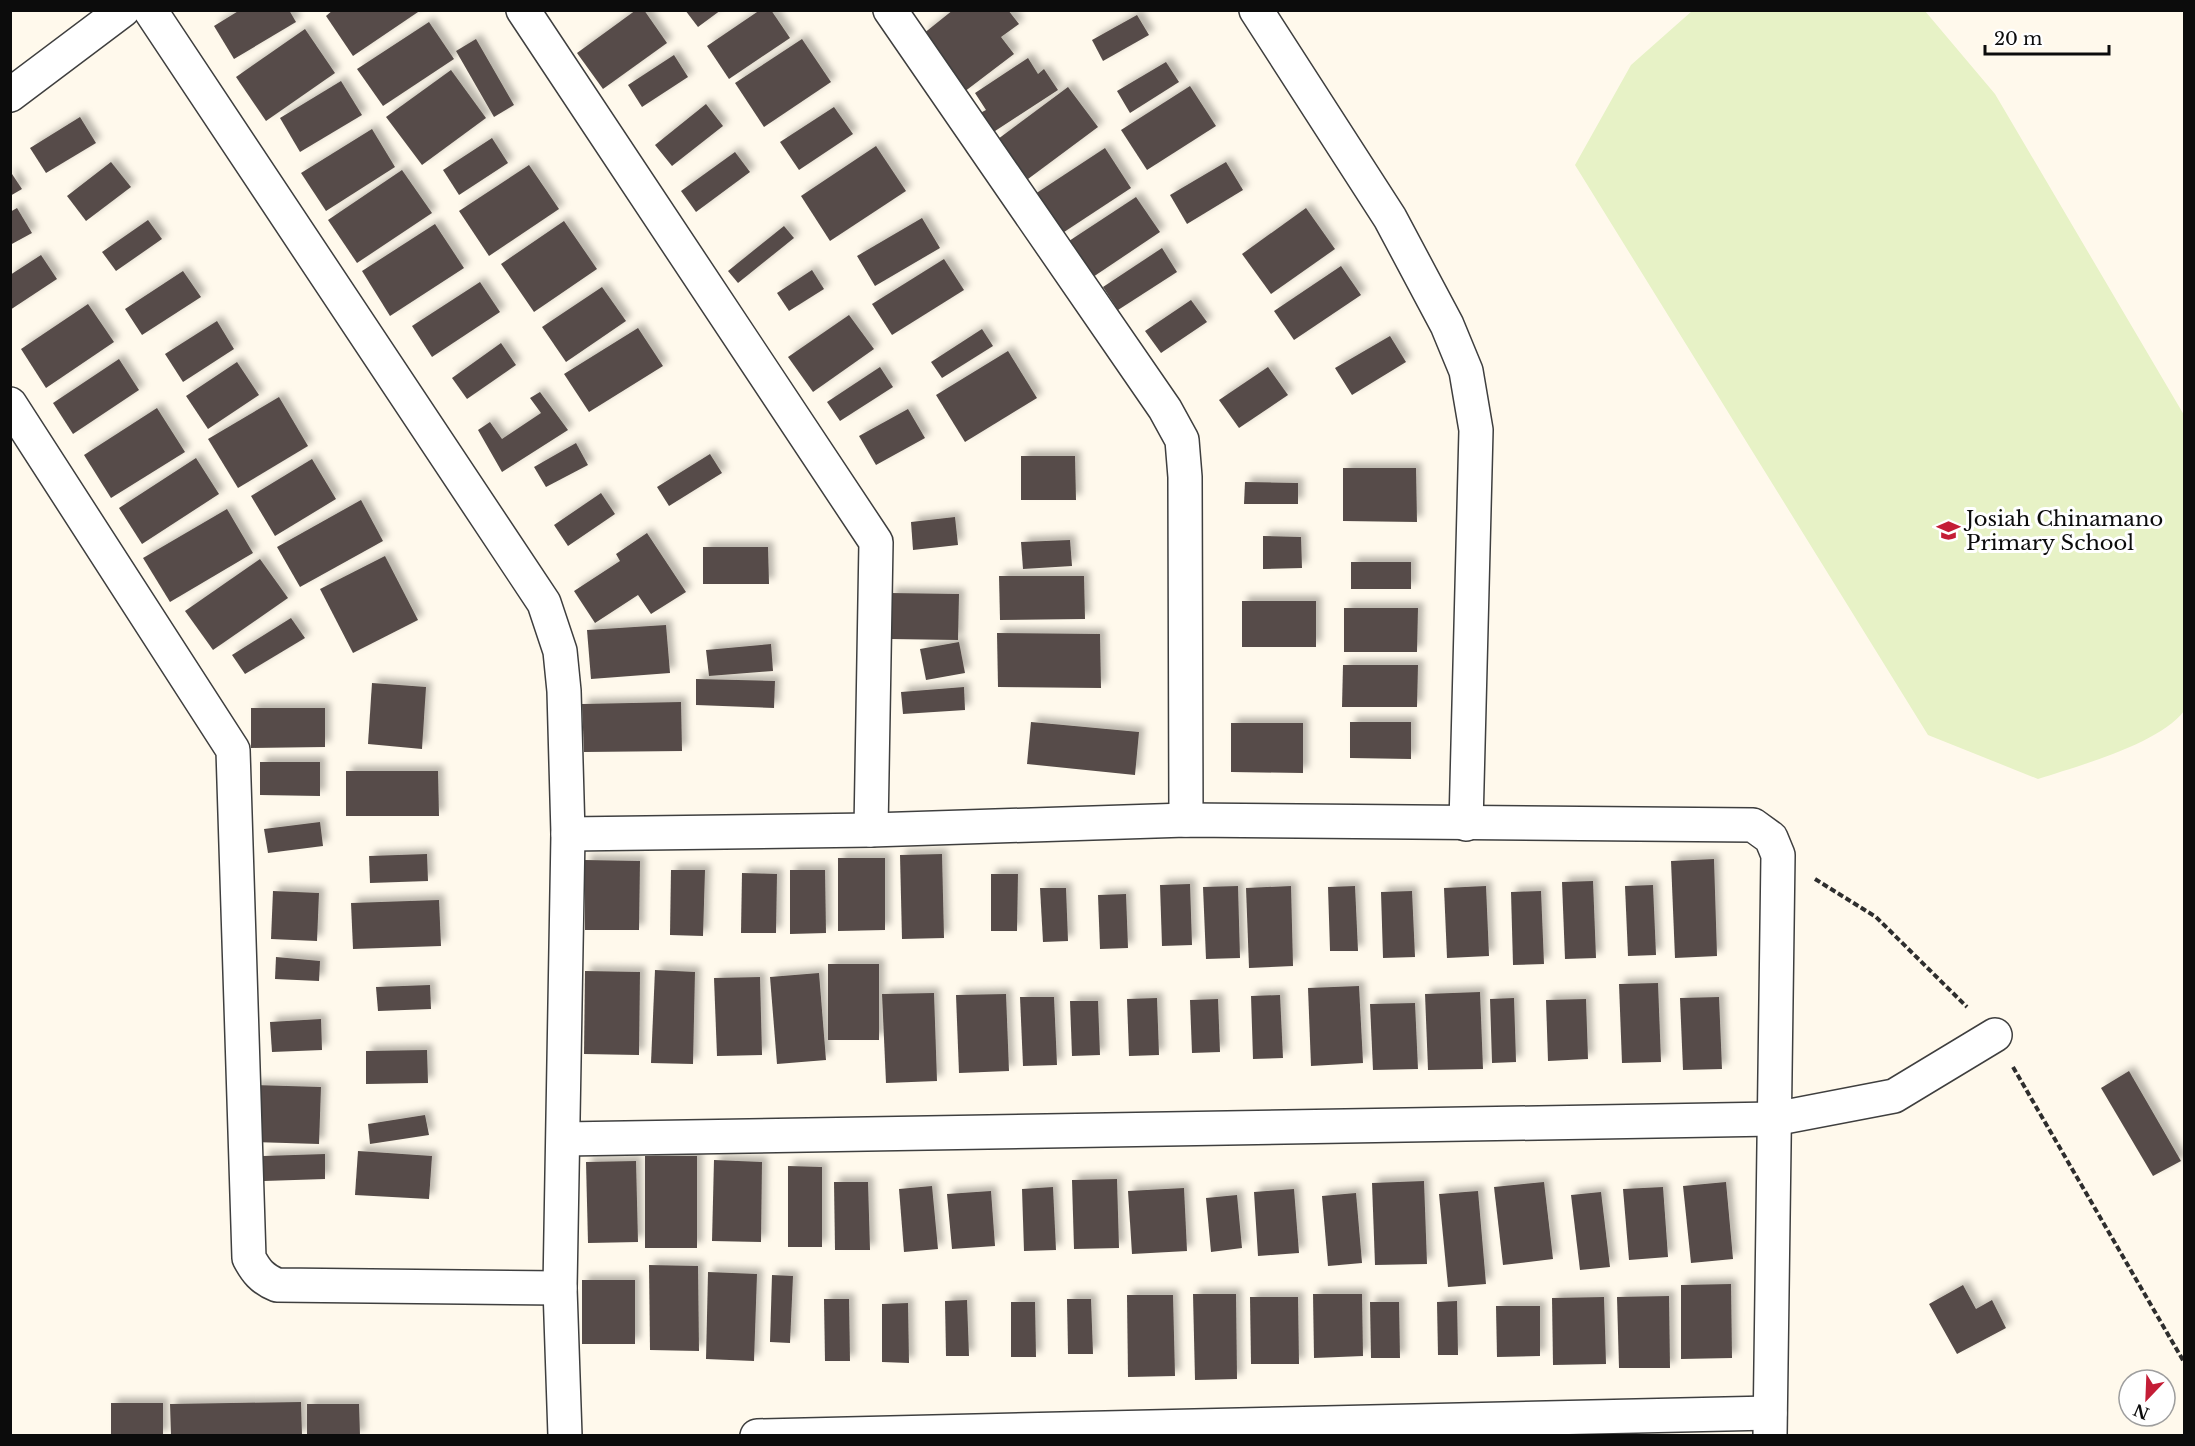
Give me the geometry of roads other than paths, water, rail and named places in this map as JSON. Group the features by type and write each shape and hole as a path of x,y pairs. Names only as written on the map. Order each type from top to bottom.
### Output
{"street":[{"path":"10,95 123,10"},
{"path":"150,10 543,603 560,651 568,834 560,1288 565,1436"},
{"path":"523,10 876,542 871,830"},
{"path":"890,10 1165,409 1182,440 1185,477 1186,820"},
{"path":"1256,10 1390,218 1447,325 1466,371 1476,430 1466,824"},
{"path":"10,404 233,750 249,1257 254,1267 260,1276 277,1285 560,1288"},
{"path":"568,834 871,830 1186,820 1753,825 1771,838 1778,855 1770,1424 757,1436"},
{"path":"564,1139 1774,1119 1894,1096 1995,1035"}],"place":[{"name":"Josiah Chinamano Primary School","path":"1948,531"}]}
